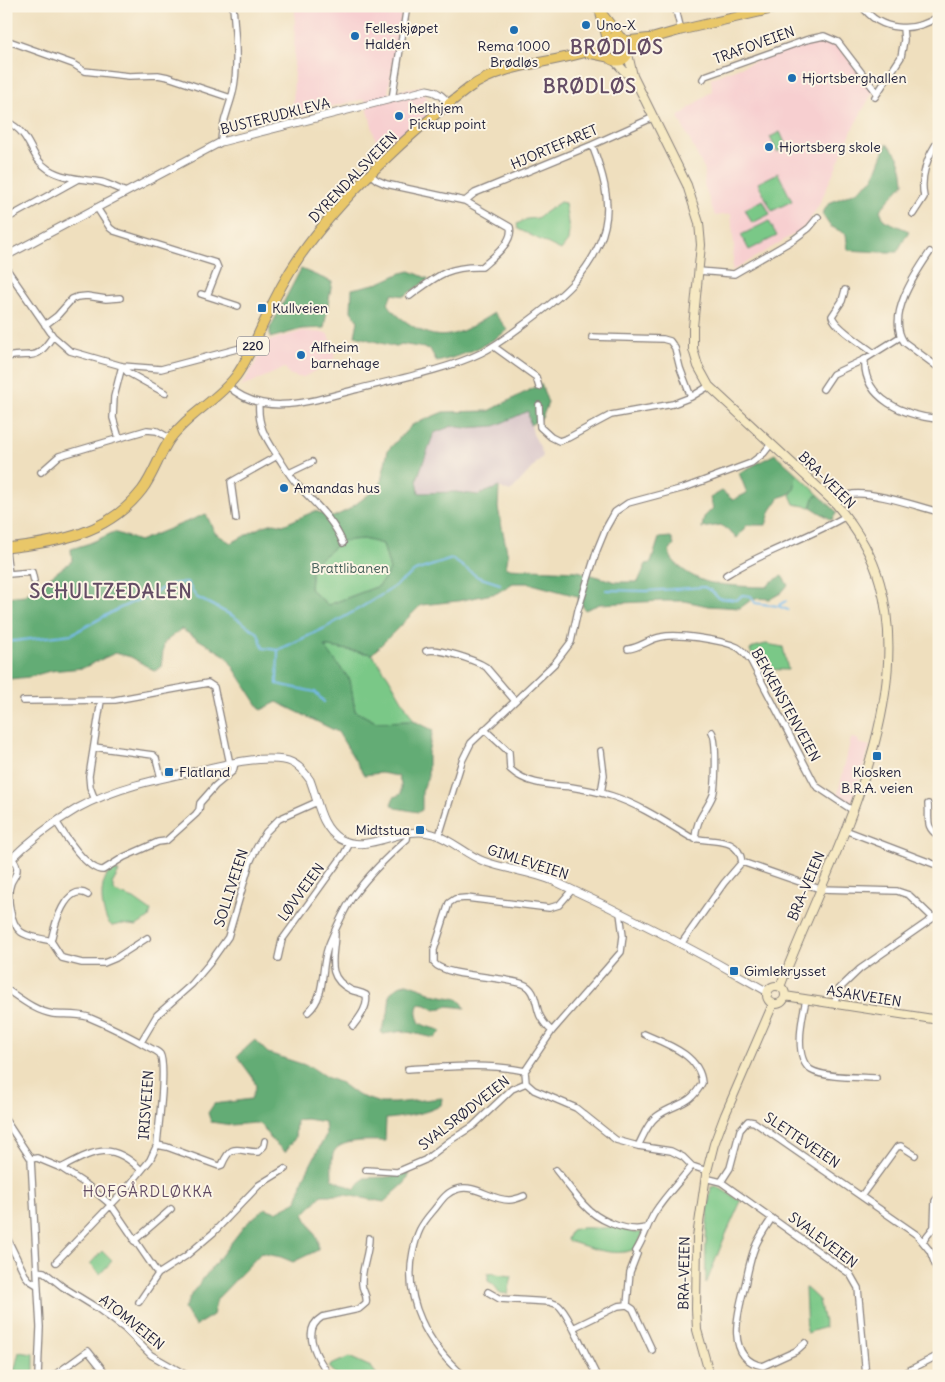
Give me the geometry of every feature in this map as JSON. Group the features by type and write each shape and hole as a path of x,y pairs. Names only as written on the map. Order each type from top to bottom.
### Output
{"main road":[{"name":"220","path":"584,52 615,37 623,39 653,38 784,6"},
{"path":"598,10 623,39 628,52"},
{"path":"598,10 607,42 604,48 611,59"},
{"name":"220","path":"584,52 611,59 625,58 628,52 642,46 653,38"},
{"name":"DYRENDALSVEIEN","path":"6,549 53,542 94,529 120,512 142,490 171,439 183,424 228,386 252,348 282,285 300,257 342,205 423,125 466,90 482,80 496,74 584,52"},
{"name":"BRA-VEIEN","path":"628,52 633,76 692,198 700,232 699,271 693,327 693,349 698,366 709,386 836,504 846,516 869,554 880,582 886,611 888,668 878,729 869,765 845,830 794,948 780,987"},
{"name":"BRA-VEIEN","path":"611,59 626,73 633,76"},
{"path":"773,987 780,987 784,990 785,996 780,1004 773,1004 768,999 768,992 773,987"},
{"name":"ASAKVEIEN","path":"785,996 939,1020"},
{"name":"BRA-VEIEN","path":"710,1376 697,1330 696,1309 698,1237 706,1174 714,1144 725,1115 773,1004"}],"street":[{"path":"221,142 223,122 231,98 236,65 233,6"},
{"path":"392,99 408,6"},
{"path":"675,6 681,30"},
{"path":"862,6 874,18 885,24 902,28 923,25 939,16"},
{"name":"TRAFOVEIEN","path":"703,79 705,76 806,40 824,36 838,42 876,95 901,57 904,40 902,28"},
{"path":"6,40 73,64 84,71 129,76 158,75 231,98"},
{"name":"BUSTERUDKLEVA","path":"6,256 221,142 427,90 433,90 449,104"},
{"name":"HJORTEFARET","path":"465,201 475,193 592,145 654,117"},
{"path":"6,121 21,130 35,156 41,164 50,170 78,179 103,182 126,192"},
{"path":"913,214 924,197 922,186 929,156 939,140"},
{"path":"228,386 233,391 259,403 276,406 308,402 445,366 472,357 493,346 546,309 567,289 584,270 598,245 606,224 607,205 605,185 592,145"},
{"path":"371,175 386,184 465,201 510,227 511,232 507,242 482,267 448,270 410,296"},
{"path":"6,219 78,179"},
{"path":"97,208 114,231 216,263 218,268 204,295 238,306"},
{"path":"699,271 734,274 793,240 809,228 818,217"},
{"path":"930,252 912,279 901,305 900,336 909,347 939,368"},
{"path":"6,268 53,336 70,351 122,366 161,369 248,346 252,348"},
{"path":"845,290 842,301 832,319 874,353"},
{"path":"45,325 57,316 72,300 78,297 87,296 106,300 120,298"},
{"path":"6,357 36,355 45,348 53,336"},
{"path":"592,336 663,339 670,341 675,348 691,397"},
{"path":"823,390 833,374 865,359 900,336"},
{"path":"493,346 536,377 539,388"},
{"path":"865,359 864,370 877,392 887,403 901,410 939,419"},
{"path":"122,366 127,372 165,393"},
{"path":"119,438 113,418 114,397 122,366"},
{"path":"539,406 540,427 550,437 559,441 611,415 673,404 691,397 709,386"},
{"path":"259,403 258,416 263,434 298,486 337,529 343,543"},
{"path":"41,472 59,456 147,430 157,431 171,439"},
{"path":"439,836 462,761 471,743 554,663 571,642 578,610 597,550 615,512 628,503 684,488 751,463 764,453 770,444"},
{"path":"236,519 230,482 277,456"},
{"path":"289,473 312,462"},
{"path":"836,504 848,495 859,493 939,512"},
{"path":"726,575 743,564 792,543 846,516"},
{"path":"6,549 8,574 32,572 34,581"},
{"name":"BEKKENSTENVEIEN","path":"628,649 634,649 659,637 678,635 727,644 742,650 751,661 816,786 852,810"},
{"path":"426,651 442,651 486,667 515,701"},
{"path":"23,701 115,700 208,683 214,687 233,763 233,771 212,789 200,804 196,814 166,841 158,842 100,870 95,868 76,850 57,823"},
{"path":"95,800 88,776 101,701"},
{"path":"485,730 509,752 509,766 514,774 547,786 571,787 623,800 695,839 723,841 730,844 740,852 742,862"},
{"path":"695,839 695,830 701,815 712,798 714,790 716,741 712,732"},
{"path":"94,748 153,756 156,758 161,778"},
{"path":"601,751 604,775 602,794"},
{"path":"6,864 71,812 130,786 233,763 268,760 283,760 300,767 310,780 326,826 333,834 350,843"},
{"name":"SOLLIVEIEN","path":"140,1042 157,1015 192,984 210,964 228,937 250,862 266,832 279,819 317,802"},
{"path":"928,804 928,825 939,836"},
{"path":"845,830 939,866"},
{"path":"308,1012 323,983 327,949 353,896 407,839 408,832"},
{"name":"GIMLEVEIEN","path":"350,843 364,844 408,832 424,832 439,836 484,861 544,877 572,890 680,944 768,992"},
{"name":"LØVVEIEN","path":"278,958 282,940 350,843"},
{"path":"12,858 17,866 17,872 11,883 9,894 15,924 21,932 28,936 51,941 62,958 93,964 109,962 128,952 147,938"},
{"path":"742,862 820,889 897,891 909,895 933,918"},
{"path":"680,944 724,883 742,862"},
{"path":"552,1031 539,1015 533,992 529,987 503,979 444,970 434,963 434,950 449,903 455,898 549,908 559,905 572,890"},
{"path":"51,941 56,919 64,903 78,893 84,892 88,895"},
{"name":"SVALSRØDVEIEN","path":"366,1170 397,1172 425,1160 473,1126 512,1089 526,1083 525,1071 552,1031 621,952 624,936 620,913"},
{"path":"834,1004 838,989 861,967 939,914"},
{"path":"335,932 333,955 335,978 338,982 352,990 366,995 368,999 353,1026"},
{"name":"IRISVEIEN","path":"6,989 36,1008 52,1013 86,1016 140,1042 160,1054 162,1062 162,1088 157,1145 153,1156 111,1205 56,1262"},
{"path":"806,1000 801,1020 800,1044 803,1058 809,1069 838,1076 876,1078"},
{"path":"638,1146 658,1115 681,1105 692,1097 702,1083 700,1070 691,1059 678,1050 644,1034"},
{"path":"408,1069 461,1066 510,1068 525,1071"},
{"path":"526,1083 534,1090 576,1108 616,1140 638,1146 671,1151 720,1182"},
{"path":"6,1121 31,1159 40,1327 38,1376"},
{"name":"SLETTEVEIEN","path":"720,1182 730,1168 740,1130 748,1121 754,1122 862,1195 917,1235 930,1252 939,1275"},
{"path":"157,1145 219,1166 228,1152 242,1149 258,1152 264,1146 265,1141"},
{"path":"862,1195 897,1147 905,1147 916,1155"},
{"path":"61,1168 100,1150 118,1154 141,1170"},
{"path":"31,1159 37,1158 61,1168 87,1185 111,1205 158,1274"},
{"path":"627,1305 628,1280 646,1228 656,1211 692,1166"},
{"path":"138,1302 158,1274 186,1256 214,1233 259,1185 286,1169"},
{"path":"556,1170 583,1204 592,1212 628,1229 638,1230 646,1228"},
{"name":"SVALEVEIEN","path":"720,1182 844,1268 855,1281 858,1288 866,1376"},
{"path":"464,1376 445,1358 432,1340 415,1305 411,1272 419,1229 445,1195 458,1189 470,1188 511,1200 524,1196"},
{"path":"923,1241 934,1227 936,1201 939,1196"},
{"path":"134,1241 170,1209"},
{"path":"772,1218 755,1248 740,1303 736,1326 740,1346 744,1356 750,1362 763,1366 796,1351 805,1343"},
{"path":"6,1236 29,1280 38,1285"},
{"path":"330,1376 315,1353 312,1343 313,1326 322,1317 359,1309 366,1303 367,1296 362,1286 363,1273 369,1251 369,1238"},
{"name":"ATOMVEIEN","path":"37,1271 44,1272 97,1308 124,1328 151,1355 188,1376"},
{"path":"488,1292 500,1299 557,1304 573,1328 597,1376"},
{"path":"573,1328 618,1306 627,1305 633,1309 652,1350"},
{"path":"53,1376 86,1352 90,1352 108,1376"},
{"path":"898,1376 939,1355"},
{"path":"505,1376 510,1376"}],"shaded area":[{"path":"295,6 403,6 388,93 421,86 433,111 380,157 365,99 293,115"},
{"name":"Hjortsberg skole","path":"827,38 840,48 873,92 855,124 819,205 807,224 801,230 732,271 734,246 731,214 715,216 704,185 705,171 678,117 712,91 711,78 815,39"},
{"path":"303,331 327,333 334,347 334,360 304,377 289,374 285,368 241,387 268,341"},
{"path":"528,411 533,434 543,456 510,492 499,487 478,495 456,492 419,494 417,479 434,433 452,426 465,428 495,426"},
{"path":"851,738 858,739 859,743 870,746 852,801 846,802 837,797"}],"green space":[{"path":"780,132 787,147 777,152 770,137"},
{"path":"887,144 895,152 900,162 904,183 880,210 884,220 909,231 897,252 848,250 846,234 830,226 822,214 829,203 858,191 873,179"},
{"path":"778,173 792,201 772,211 758,183"},
{"path":"763,200 770,214 752,223 745,209"},
{"path":"560,202 565,203 569,230 568,241 561,250 518,229 517,224 527,219 537,218"},
{"path":"769,221 777,236 749,250 741,235"},
{"path":"301,269 332,282 324,328 302,329 270,338 270,328"},
{"path":"410,271 429,279 404,296 392,294 388,303 395,313 411,325 423,332 444,336 463,331 494,313 508,330 474,350 437,362 430,349 401,344 396,347 355,336 358,321 351,311 352,289 379,283"},
{"path":"541,384 548,403 542,418 530,425 528,411 495,426 465,428 452,426 434,433 417,479 419,493 456,492 478,495 499,487 498,508 508,556 506,568 578,571 616,582 638,582 646,564 651,563 659,538 671,537 674,545 669,552 671,557 686,572 706,582 746,587 767,587 771,582 782,576 788,585 781,593 770,599 754,598 740,608 708,606 685,601 663,601 600,604 585,610 577,596 528,583 513,583 497,593 458,601 421,605 372,654 324,646 350,680 355,711 376,722 414,721 433,730 428,753 428,776 422,792 422,810 418,812 396,808 391,804 394,797 401,794 401,784 398,776 381,773 364,775 338,732 277,702 261,710 226,656 181,629 164,643 161,667 155,671 131,657 115,653 83,668 50,671 29,677 10,679 6,677 6,597 25,595 72,561 71,549 114,532 139,541 206,514 215,533 231,543 263,526 274,523 283,525 315,511 333,517 348,510 380,486 388,450 412,425 443,412 489,411","holes":["363,539 383,544 390,570 379,586 328,605 310,589 312,565 342,541"]},
{"path":"775,454 796,473 795,483 792,492 780,497 771,510 766,525 747,525 737,538 721,525 702,528 704,517 713,508 710,498 722,491 733,500 747,493 739,473"},
{"path":"796,473 819,495 815,496 811,507 794,504 790,495 794,490"},
{"path":"819,495 837,512 832,520 811,507 815,496"},
{"name":"Brattlibanen","path":"363,539 383,544 390,570 379,586 328,605 310,589 312,565 342,540"},
{"path":"766,644 783,647 788,670 758,669 750,650"},
{"path":"323,646 372,654 388,676 414,721 376,722 355,711 350,680"},
{"path":"113,870 119,872 112,884 115,892 134,899 151,911 149,918 136,926 122,924 112,926 105,915 102,889 108,874"},
{"path":"407,983 424,989 431,994 458,999 465,1008 448,1006 435,1010 426,1005 419,1004 417,1014 420,1023 442,1031 435,1038 403,1031 383,1034 381,1032 388,1014 390,993"},
{"path":"255,1040 268,1053 311,1067 326,1077 341,1083 357,1095 380,1103 442,1098 441,1105 422,1113 386,1119 385,1141 348,1143 336,1149 332,1157 332,1179 355,1189 364,1178 410,1173 406,1182 384,1202 346,1195 322,1195 304,1214 318,1240 318,1250 293,1262 281,1257 261,1253 217,1299 213,1315 195,1326 184,1309 192,1293 245,1225 265,1208 276,1212 297,1201 304,1177 326,1135 325,1122 306,1119 296,1120 295,1138 285,1152 269,1137 262,1125 255,1123 231,1125 211,1122 208,1113 214,1104 251,1099 256,1086 253,1078 237,1056"},
{"path":"716,1186 741,1201 706,1284 708,1211 711,1187"},
{"path":"614,1226 635,1233 642,1232 635,1249 619,1252 602,1251 568,1241 567,1239 571,1230"},
{"path":"102,1251 112,1261 100,1274 90,1264"},
{"path":"488,1273 512,1276 508,1294 500,1293 488,1281"},
{"path":"805,1288 819,1300 825,1327 807,1333"},
{"path":"19,1352 34,1354 34,1371 31,1374 14,1372"},
{"path":"349,1357 371,1367 378,1376 337,1376 329,1366"}],"waterway":[{"path":"278,650 325,628 360,608 388,591 415,571 452,559 478,577 500,584"},
{"path":"6,642 72,634 116,610 172,584 187,582 196,597 233,616 258,633 263,648 278,650 277,684 315,692 324,702"},
{"path":"606,590 646,591 704,587 712,591 718,598 737,600 742,595 751,596 755,603 778,606 788,610"},
{"path":"778,606 786,601"}],"place":[{"name":"Uno-X","path":"586,25"},
{"name":"Rema 1000 Brødløs","path":"514,30"},
{"name":"Felleskjøpet Halden","path":"355,36"},
{"name":"Hjortsberghallen","path":"792,78"},
{"name":"helthjem Pickup point","path":"399,116"},
{"name":"Hjortsberg skole","path":"769,147"},
{"name":"Kullveien","path":"262,308"},
{"name":"Alfheim barnehage","path":"301,355"},
{"name":"Amandas hus","path":"284,488"},
{"name":"Kiosken B.R.A. veien","path":"877,756"},
{"name":"Flatland","path":"169,772"},
{"name":"Midtstua","path":"420,830"},
{"name":"Gimlekrysset","path":"734,971"}],"district":[{"name":"BRØDLØS","path":"617,47"},
{"name":"BRØDLØS","path":"590,86"},
{"name":"SCHULTZEDALEN","path":"111,591"},
{"name":"HOFGÅRDLØKKA","path":"148,1192"}]}
